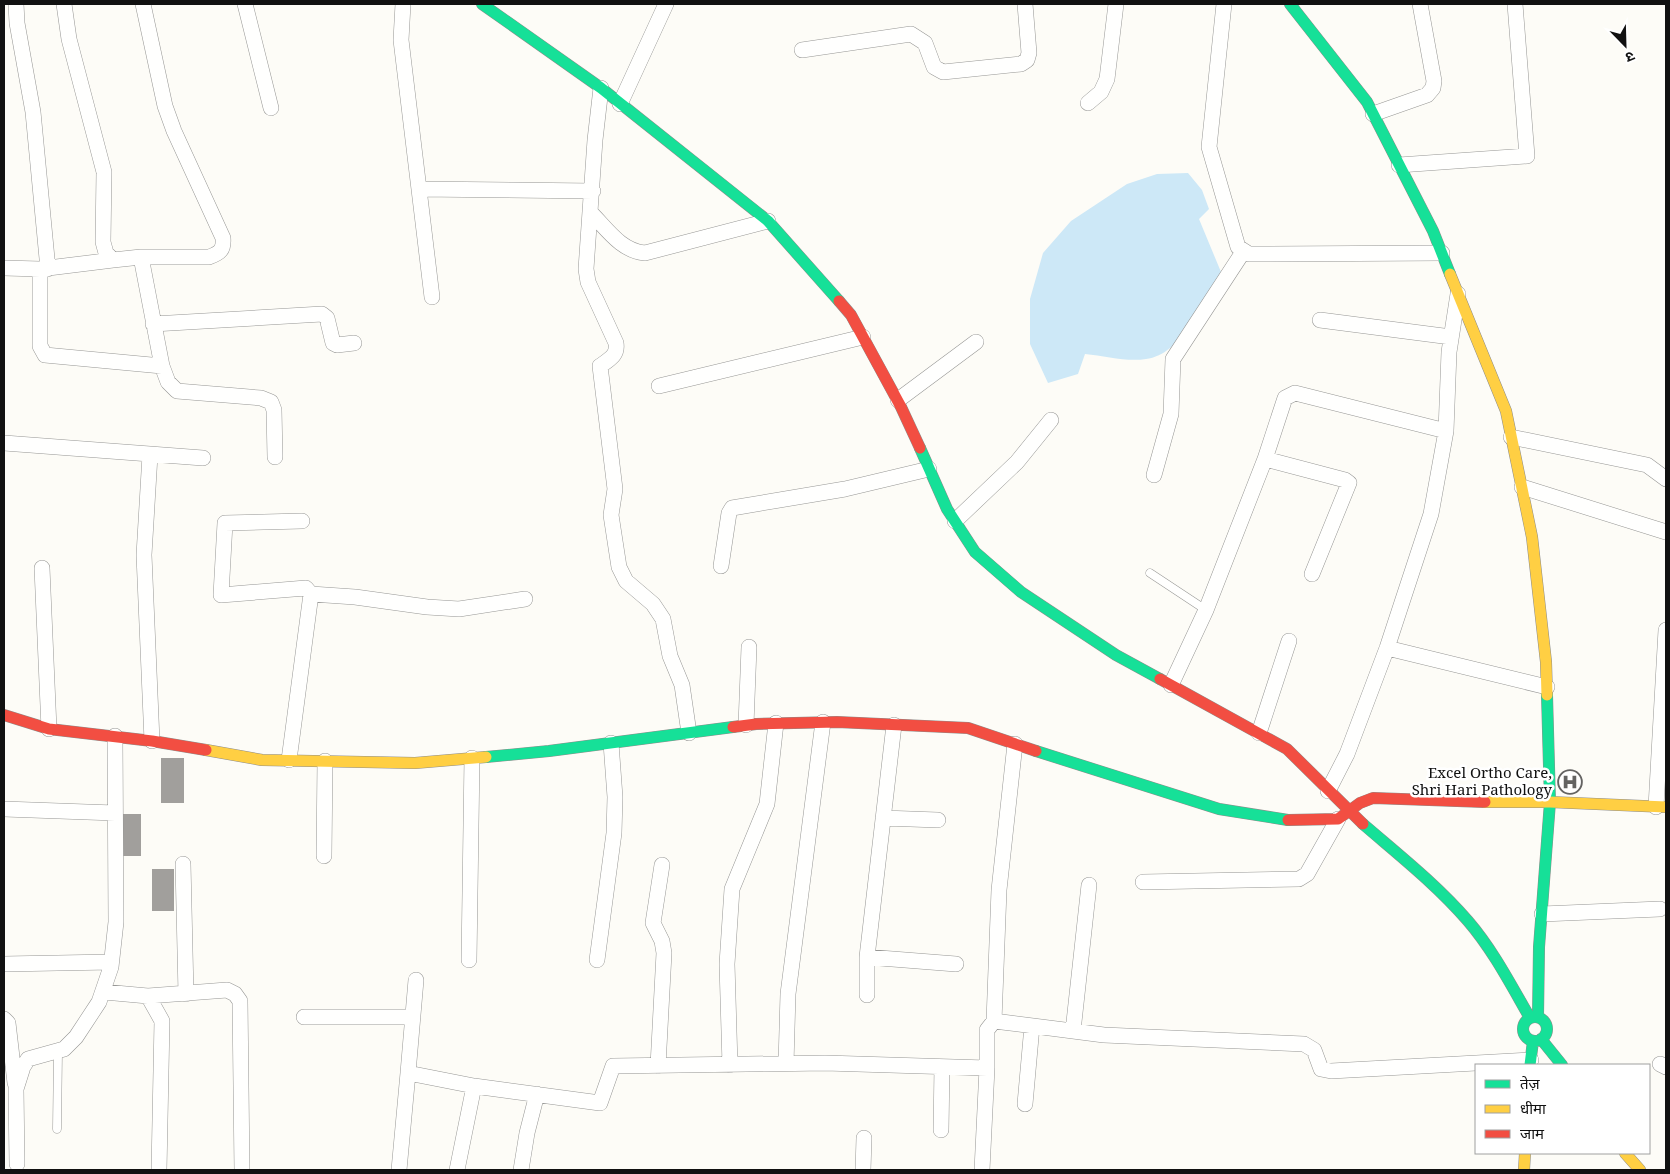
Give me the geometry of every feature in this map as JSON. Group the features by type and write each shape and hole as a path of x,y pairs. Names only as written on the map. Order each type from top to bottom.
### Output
{"street":[{"path":"16,4 10,24 33,112 44,269 40,346 45,355 49,357 162,366"},
{"path":"64,4 70,39 104,172 104,242 106,254 113,260"},
{"path":"4,268 44,269 140,257 209,257 218,254 223,246 223,238 174,131 165,106 143,4"},
{"path":"246,4 271,108"},
{"path":"403,4 401,40 432,297"},
{"path":"482,4 601,88 768,221 851,316 898,400 955,521 975,552 1021,592 1116,655 1287,749 1328,791 1343,815 1430,882 1468,921 1534,1017 1546,1024 1546,1032 1537,1040 1531,1062 1486,1064"},
{"path":"620,104 666,4"},
{"path":"802,50 912,34 925,43 934,67 943,72 1021,64 1027,60 1030,53 1026,4"},
{"path":"1088,103 1101,92 1107,78 1116,4"},
{"path":"1224,4 1209,147 1238,247 1243,252 1249,254 1442,253"},
{"path":"1290,4 1367,102 1400,165 1442,253 1506,411 1532,537 1547,687 1550,802 1534,1017"},
{"path":"1373,114 1427,95 1433,88 1434,81 1420,4"},
{"path":"1400,165 1527,156 1515,4"},
{"path":"601,88 595,140 586,269 588,282 616,343 617,350 614,355 600,366 615,489 610,515 619,567 626,581 653,604 663,619 670,656 682,685 689,732"},
{"path":"419,189 592,191"},
{"path":"591,213 624,248 634,252 645,253 768,221"},
{"path":"1154,475 1171,414 1173,359 1243,252"},
{"path":"140,257 162,366 168,382 177,391 261,398 271,402 274,410 275,457"},
{"path":"1328,791 1347,754 1387,648 1431,514 1446,431 1451,337 1458,292"},
{"path":"153,324 322,314 327,318 333,343 354,344"},
{"path":"1320,320 1451,337"},
{"path":"659,386 863,337"},
{"path":"898,400 976,342"},
{"path":"1171,685 1206,610 1264,459 1284,398 1295,393 1446,431"},
{"path":"955,521 1017,462 1051,420"},
{"path":"1512,437 1647,465 1666,479"},
{"path":"4,443 203,458"},
{"path":"150,454 144,555 152,741"},
{"path":"1264,459 1345,480 1349,483 1312,574"},
{"path":"722,566 729,513 732,508 845,489 930,469"},
{"path":"1522,487 1666,532"},
{"path":"302,521 225,523 221,595 306,588 311,594 459,609 525,599"},
{"path":"42,568 49,729"},
{"path":"289,760 311,594"},
{"path":"1142,882 1299,879 1307,874 1343,815 1360,803 1373,798 1389,797 1451,802 1550,802 1661,807 1666,630"},
{"path":"1259,733 1289,641"},
{"path":"746,725 749,647"},
{"path":"1387,648 1547,687"},
{"path":"4,715 49,729 152,741 262,760 415,763 611,743 746,725 776,723 823,722 968,728 1218,809 1297,821 1343,815"},
{"path":"786,1064 788,994 823,722"},
{"path":"730,1065 727,964 732,889 767,804 776,723"},
{"path":"867,995 867,957 894,725"},
{"path":"17,1164 9,1110 23,1067 28,1059 64,1049 76,1038 104,992 111,962 116,922 115,736"},
{"path":"597,960 615,824 611,743"},
{"path":"982,1170 987,1030 994,1021 999,890 1015,744"},
{"path":"468,960 472,758"},
{"path":"324,761 324,856"},
{"path":"4,809 115,813"},
{"path":"883,818 938,820"},
{"path":"183,864 186,994"},
{"path":"658,1066 664,954 662,941 653,923 653,917 659,893 662,865"},
{"path":"1073,1031 1089,885"},
{"path":"1542,914 1660,908"},
{"path":"867,957 956,964"},
{"path":"4,964 111,962"},
{"path":"399,1170 416,980"},
{"path":"104,992 148,996 228,990 235,994 240,1001 242,1170"},
{"path":"148,996 162,1020 159,1170"},
{"path":"304,1016 412,1017"},
{"path":"1534,1017 1524,1023 1523,1030 1526,1037 1537,1040 1561,1064"},
{"path":"4,1019 8,1023 16,1089"},
{"path":"994,1021 1104,1035 1304,1044 1314,1050 1321,1069 1330,1071 1475,1065"},
{"path":"1025,1104 1032,1026"},
{"path":"408,1073 474,1086 600,1103 613,1066 786,1064 986,1068"},
{"path":"941,1130 942,1067"},
{"path":"457,1170 474,1086"},
{"path":"521,1170 527,1133 537,1094"},
{"path":"863,1170 864,1138"},
{"path":"1524,1170 1525,1154"},
{"path":"1626,1154 1640,1170"},
{"path":"1641,1154 1654,1170"}],"lane":[{"path":"1150,573 1206,610"},
{"path":"57,1129 58,1051"}],"water":[{"path":"1188,173 1202,190 1209,209 1199,219 1221,272 1200,311 1171,348 1159,355 1146,359 1131,360 1085,354 1078,374 1048,383 1030,344 1030,299 1043,253 1071,221 1127,184 1157,174"}],"building":[{"path":"161,758 184,758 184,803 161,803"},
{"path":"119,814 141,814 141,856 119,856"},
{"path":"152,869 174,869 174,911 152,911"}],"traffic: fast":[{"path":"482,4 601,88 768,221 839,301"},
{"path":"1290,4 1367,102 1433,231 1450,274"},
{"path":"920,448 947,509 975,552 1021,592 1116,655 1160,679"},
{"path":"1538,1017 1539,947 1550,802 1547,695"},
{"path":"486,757 549,751 733,727"},
{"path":"1036,751 1219,809 1288,820"},
{"path":"1363,824 1431,883 1468,921 1494,956 1530,1018"},
{"path":"1535,1017 1540,1018 1546,1024 1547,1029 1546,1034 1540,1040 1535,1041 1530,1040 1524,1034 1523,1029 1524,1024 1530,1018 1535,1017"},
{"path":"1541,1039 1561,1064"},
{"path":"1530,1064 1533,1041"}],"traffic: slow":[{"path":"1450,274 1506,411 1532,537 1546,662 1547,695"},
{"path":"206,750 262,760 415,763 486,757"},
{"path":"1485,802 1550,802 1666,807"},
{"path":"1524,1170 1525,1154"},
{"path":"1626,1154 1640,1170"}],"traffic: jam":[{"path":"839,301 851,315 901,407 920,448"},
{"path":"1160,679 1287,749 1363,824"},
{"path":"4,715 49,729 152,741 206,750"},
{"path":"733,727 756,724 837,722 968,728 1036,751"},
{"path":"1288,820 1338,819 1360,803 1373,798 1485,802"}],"place":[{"name":"Excel Ortho Care, Shri Hari Pathology","path":"1570,782"}]}
